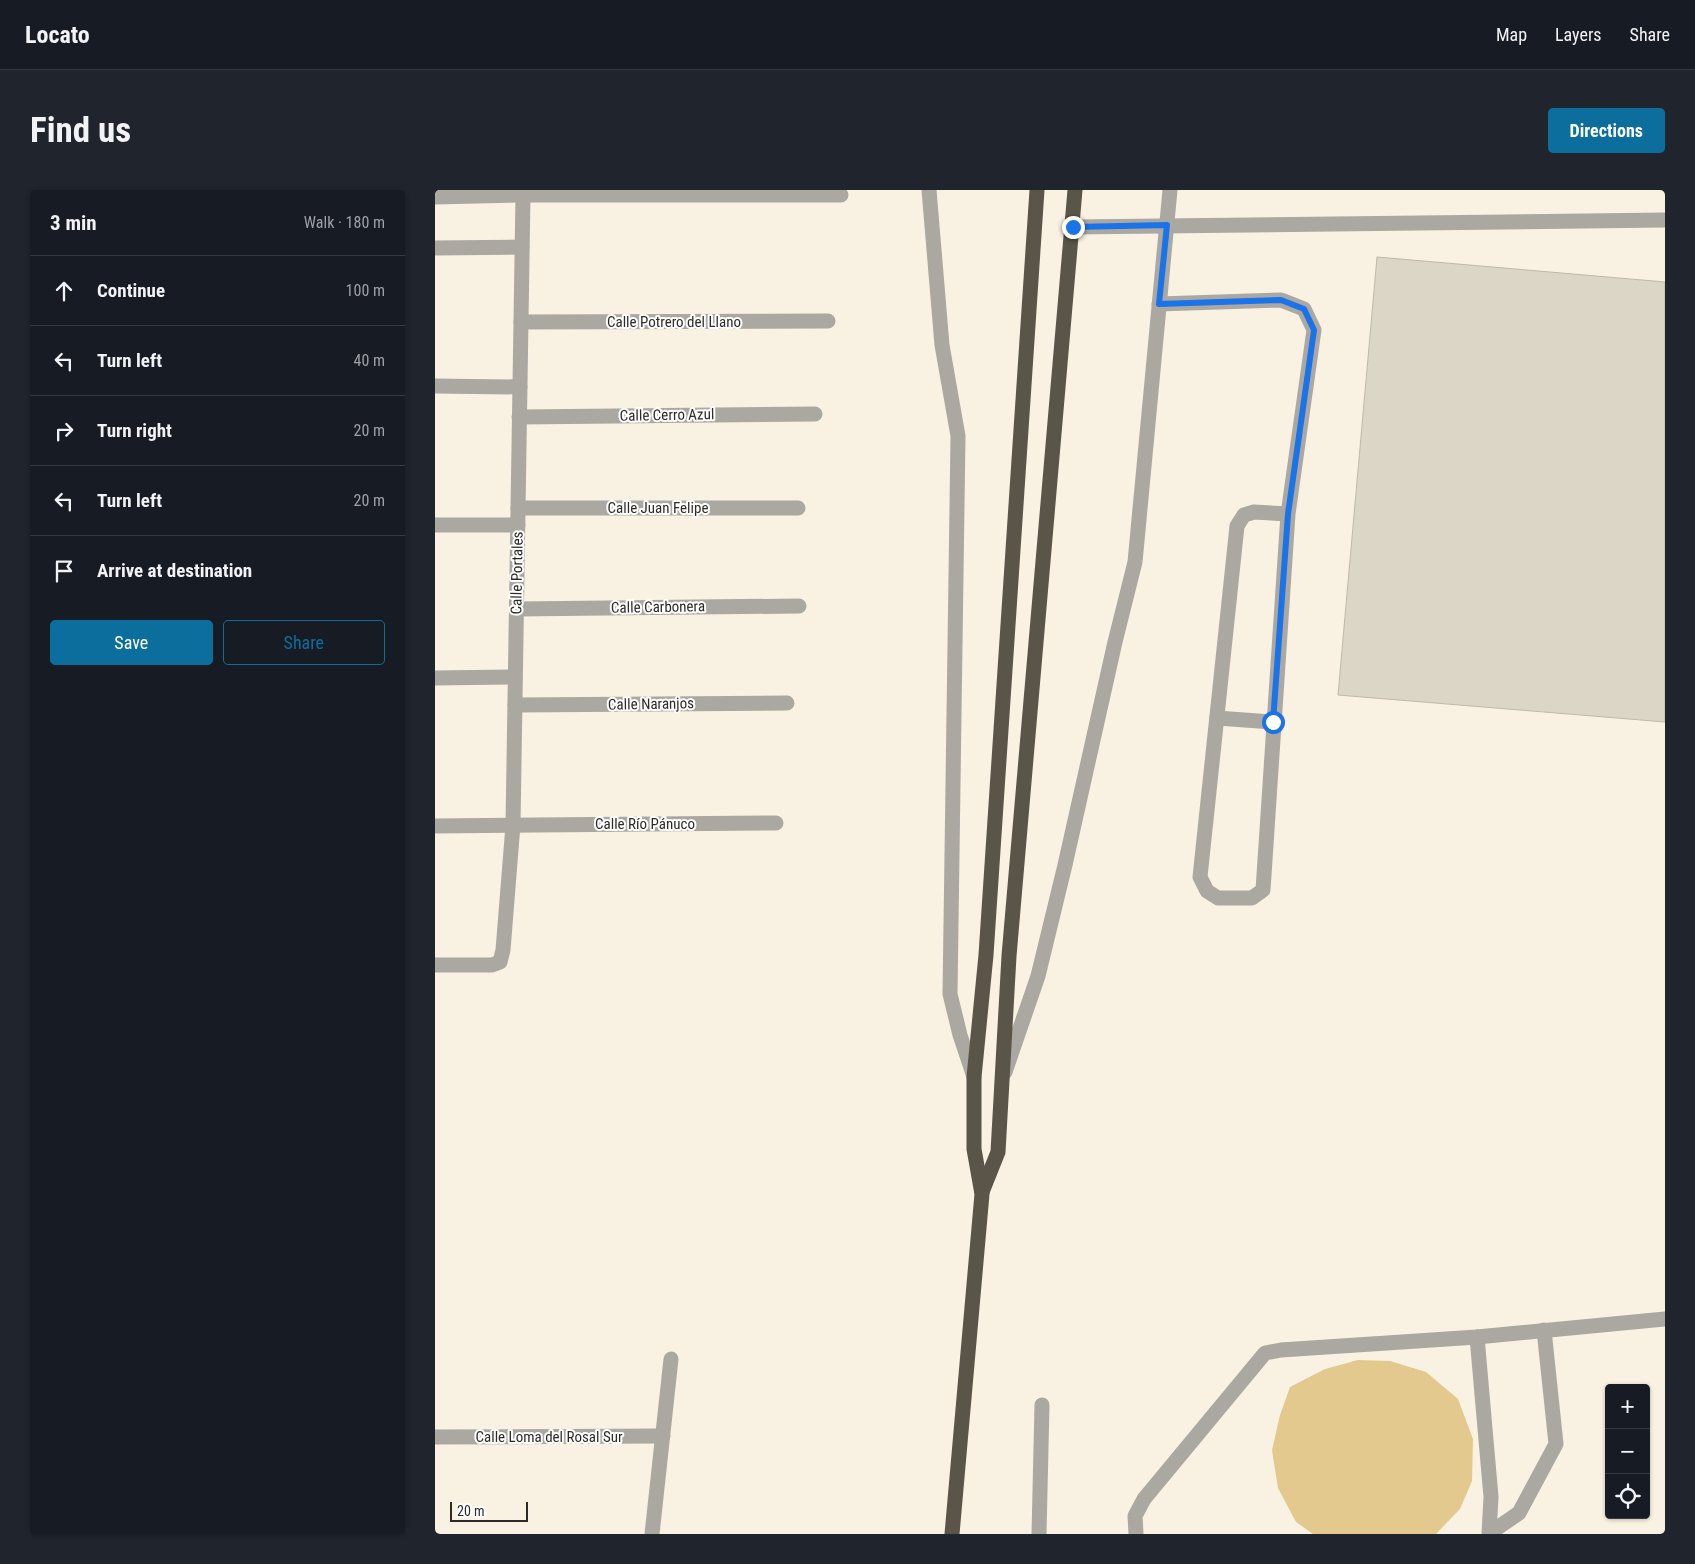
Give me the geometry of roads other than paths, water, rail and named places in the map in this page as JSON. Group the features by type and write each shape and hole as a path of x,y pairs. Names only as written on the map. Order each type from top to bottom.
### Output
{"highway":[{"path":"953,1534 981,1194 974,1149 974,1077 986,956 1037,190"},
{"path":"981,1194 998,1152 1009,956 1075,190"}],"street":[{"path":"929,190 942,345 958,436 950,994 960,1035 974,1077"},
{"path":"1003,1078 1038,976 1135,562 1170,190"},
{"path":"435,197 523,195 841,195"},
{"name":"Calle Portales","path":"435,965 492,965 500,962 503,950 513,825 523,195"},
{"path":"1073,227 1665,220"},
{"path":"435,248 522,247"},
{"path":"1159,304 1281,300 1304,309 1314,330 1288,514 1263,890 1252,898 1218,898 1207,891 1200,877 1237,526 1244,515 1254,512 1288,514"},
{"name":"Calle Potrero del Llano","path":"521,322 828,321"},
{"path":"435,386 520,387"},
{"name":"Calle Cerro Azul","path":"519,417 815,414"},
{"name":"Calle Juan Felipe","path":"518,508 798,508"},
{"path":"435,525 518,526"},
{"name":"Calle Carbonera","path":"517,609 799,606"},
{"path":"435,678 515,677"},
{"name":"Calle Naranjos","path":"515,705 787,703"},
{"path":"1217,718 1273,722"},
{"name":"Calle Río Pánuco","path":"435,826 776,823"},
{"path":"1136,1534 1135,1516 1144,1499 1265,1353 1281,1350 1477,1337 1665,1318"},
{"path":"1489,1534 1519,1513 1556,1444 1544,1330"},
{"path":"1477,1337 1491,1497 1489,1534"},
{"path":"653,1534 671,1359"},
{"path":"1039,1534 1042,1405"},
{"name":"Calle Loma del Rosal Sur","path":"435,1437 663,1436"}]}
